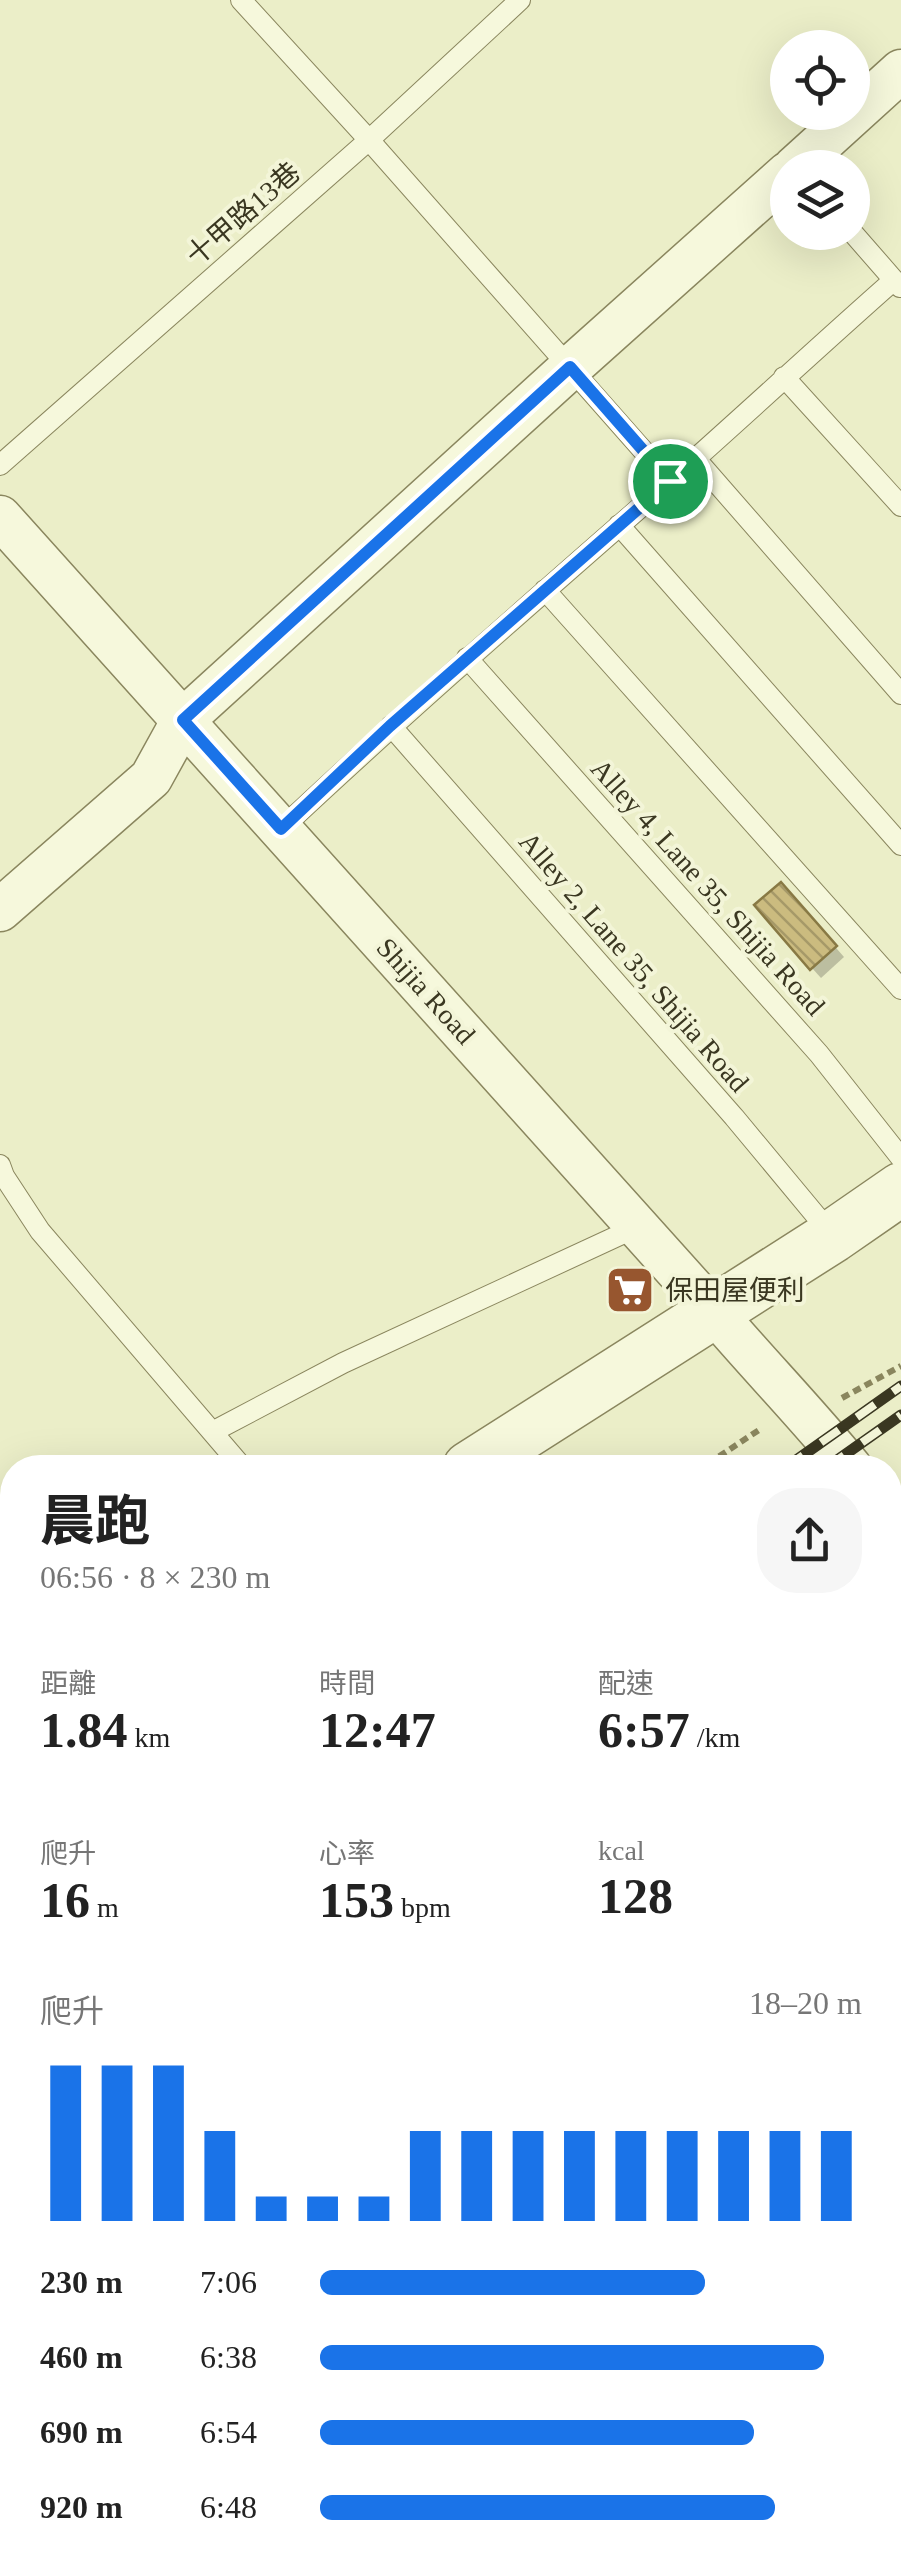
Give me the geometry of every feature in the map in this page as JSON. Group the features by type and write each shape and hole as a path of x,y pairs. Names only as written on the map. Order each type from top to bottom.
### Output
{"street":[{"path":"814,150 901,71"},
{"path":"0,910 151,778 183,720 770,189"},
{"name":"Shijia Road","path":"0,517 840,1455"},
{"path":"489,1455 834,1236 901,1188"}],"lane":[{"path":"241,0 670,481"},
{"name":"十甲路13巷","path":"0,464 369,140 520,0"},
{"path":"281,829 390,726 784,377 898,284 868,250"},
{"path":"784,377 901,506"},
{"path":"695,458 901,694"},
{"path":"619,525 901,846"},
{"path":"545,590 901,989"},
{"name":"Alley 4, Lane 35, Shijia Road","path":"467,658 819,1054 901,1158"},
{"name":"Alley 2, Lane 35, Shijia Road","path":"390,726 834,1236"},
{"path":"0,1166 40,1232"},
{"path":"0,1188 233,1455"},
{"path":"214,1431 343,1364 637,1227"}],"building":[{"path":"781,882 837,946 810,970 754,905"}],"railway":[{"path":"803,1455 901,1386"},
{"path":"844,1455 901,1415"}],"place":[{"name":"保田屋便利","path":"630,1290"}],"route":[{"path":"570,367 670,481 390,726 281,829 183,720 570,367"}]}
